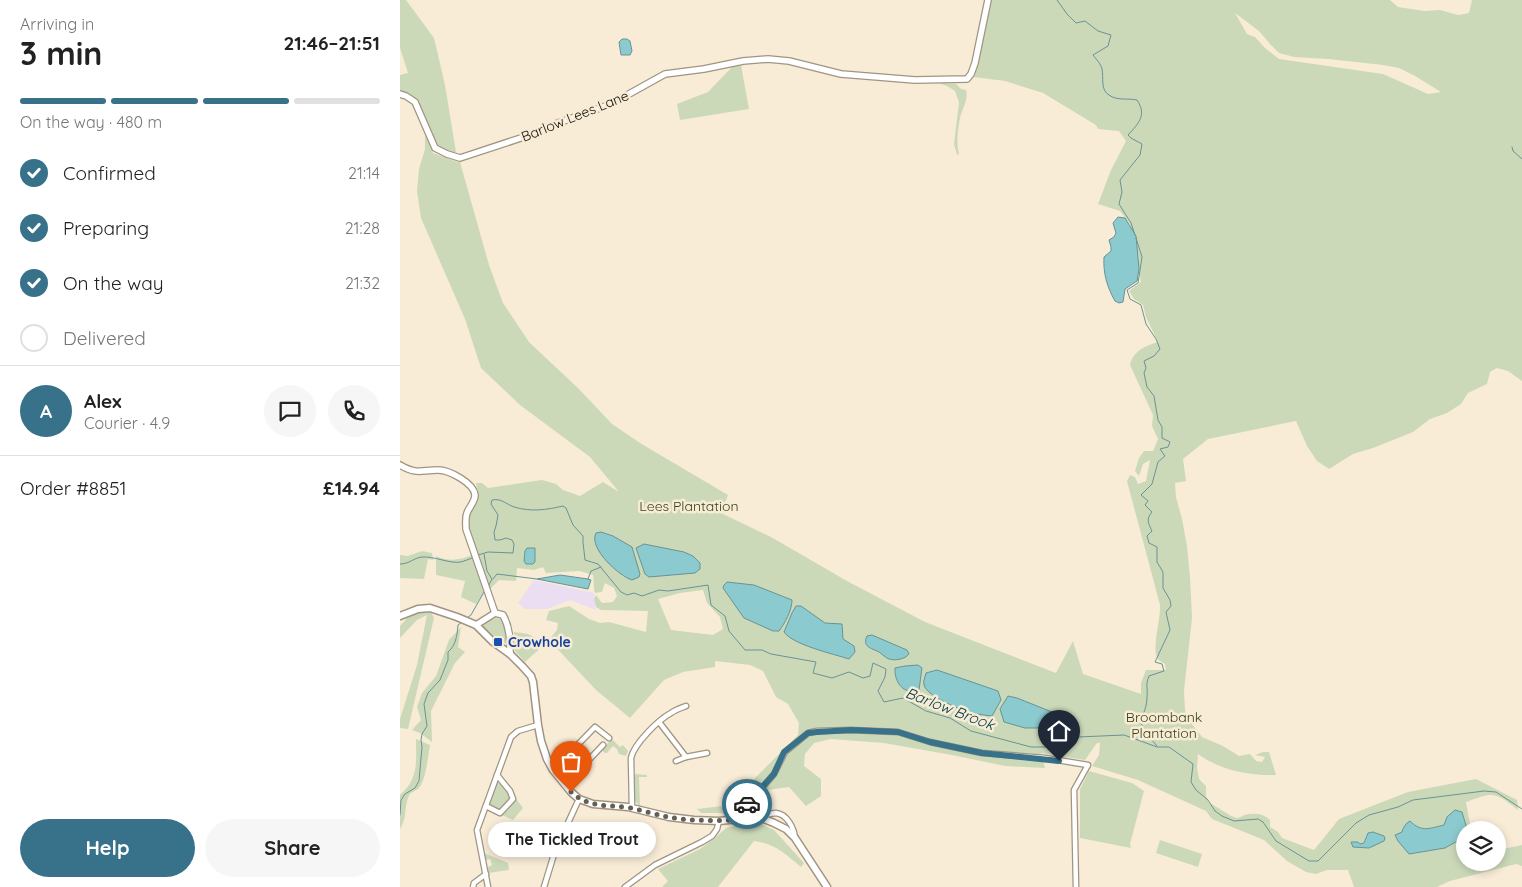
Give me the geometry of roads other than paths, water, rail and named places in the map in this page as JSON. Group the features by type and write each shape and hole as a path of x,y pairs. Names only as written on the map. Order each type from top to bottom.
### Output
{"main road":[{"path":"400,616 418,609 437,609 476,625 492,641 510,654 533,682 538,726 544,750 553,770 579,799 594,804 632,808 668,817 718,821 759,817 774,822 786,829 795,838 827,887"}],"street":[{"name":"Barlow Lees Lane","path":"400,94 415,102 436,148 460,158 530,136 556,124 611,104 665,74 743,61 768,59 789,61 841,74 915,80 967,78 971,74 975,63 988,0"},
{"path":"400,465 416,472 440,470 458,477 473,488 474,500 467,511 466,528 495,613"},
{"path":"476,625 495,613 503,615 510,634 510,654"},
{"path":"632,808 631,758 633,751 659,722 672,712 686,706"},
{"path":"659,722 686,757"},
{"path":"488,887 477,830 512,737 518,731 538,726"},
{"path":"553,770 595,727 609,738"},
{"path":"735,820 735,816 774,774 784,752 808,733 851,730 898,732 930,742 982,753 1045,758 1088,765 1074,790 1076,887"},
{"path":"565,785 603,745"},
{"path":"676,761 707,753"},
{"path":"486,806 500,813 513,799 510,791 497,776"},
{"path":"544,887 554,851 579,799"},
{"path":"759,817 775,813 782,815 794,830 795,838"},
{"path":"625,887 655,865 712,836 717,829 718,821"},
{"path":"473,887 486,874"}],"water":[{"path":"622,39 630,41 632,51 630,55 621,55 619,42"},
{"path":"1118,217 1125,218 1136,236 1139,269 1137,281 1125,289 1123,302 1119,303 1115,301 1108,285 1104,263 1104,257 1111,251 1109,240 1116,233 1113,223"},
{"path":"601,532 613,536 632,547 640,574 639,577 632,580 606,561 596,546 596,533"},
{"path":"644,544 684,552 693,556 700,563 700,569 695,573 649,577 645,574 636,548"},
{"path":"527,548 535,548 535,562 533,564 526,564 524,561"},
{"path":"560,575 591,580 588,589 537,579"},
{"path":"727,582 754,585 792,600 788,616 779,631 773,631 744,618 723,588"},
{"path":"796,606 801,606 825,623 842,624 843,639 854,646 855,652 849,659 805,645 789,637 784,632"},
{"path":"872,635 907,650 909,654 895,660 888,658 866,645 867,636"},
{"path":"918,665 922,668 919,690 909,691 898,683 895,668"},
{"path":"937,670 998,691 1001,700 992,716 964,710 939,699 927,690 924,685 926,673"},
{"path":"1008,696 1052,712 1057,721 1047,728 1025,728 1004,722 1000,709"},
{"path":"1455,810 1462,812 1465,821 1456,821 1456,842 1445,848 1409,854 1395,835 1402,832 1405,825 1410,821 1418,827 1430,828 1444,825 1447,817"},
{"path":"1373,832 1384,836 1384,841 1369,848 1353,847 1351,842 1364,843 1368,833"}],"waterway":[{"path":"1057,0 1076,23 1085,21 1098,31 1111,35 1108,46 1093,55 1103,72 1104,90 1115,98 1137,100 1140,105 1140,119 1128,135 1142,144 1140,155 1120,180 1122,192 1119,204 1131,223 1135,235"},
{"path":"1512,147 1513,151 1522,159"},
{"path":"1136,238 1142,257 1138,283 1127,290 1130,299 1141,305 1146,324 1160,349 1154,356 1144,361 1146,368 1144,373 1147,387 1154,396 1158,420 1162,427 1162,438 1170,442 1168,447 1160,449 1165,456 1158,462 1152,484 1141,495 1148,501 1145,505 1152,512 1148,521 1152,531 1147,536 1149,543 1157,547 1157,562 1163,572 1163,588 1170,600 1171,606 1166,612 1170,630 1155,662 1162,664 1164,671 1149,676 1146,706 1140,720 1144,731 1157,746"},
{"name":"Barlow Brook","path":"478,555 488,552 513,553 514,544 512,540 506,538 495,540 494,532 498,515 491,504 492,500 501,501 526,510 563,506 566,508 573,525 583,536 585,560 598,564 621,592 627,595 634,593 642,596 659,590 668,591 708,585 711,605 725,616 729,631 745,650 762,650 771,654 816,662 813,673 832,678 849,672 863,678 870,676 873,663 886,669 885,677 878,691 884,702 903,698 926,711 950,718 971,731 1031,747 1057,747 1078,737 1124,735 1157,747 1169,747 1193,764 1191,782 1196,790 1208,800 1215,811 1234,821 1258,819 1263,822 1276,841 1309,861 1318,861 1356,823 1369,815 1398,807 1413,800 1484,791 1496,792 1522,809"},
{"path":"484,554 487,571 492,579 488,587"},
{"path":"400,564 422,557 457,562 472,558"},
{"path":"588,579 591,571 601,567"},
{"path":"493,579 497,574 537,579"},
{"path":"467,618 471,615 484,592"},
{"path":"400,815 401,800 405,794 415,788 419,781 421,740 427,726 424,704 428,693 440,680 448,660 448,652 456,640 458,625 462,622"}],"place":[{"name":"Crowhole","path":"498,642"},
{"name":"The Tickled Trout","path":"571,792"}],"park label":[{"name":"Lees Plantation","path":"689,506"},
{"name":"Broombank Plantation","path":"1164,726"}]}
